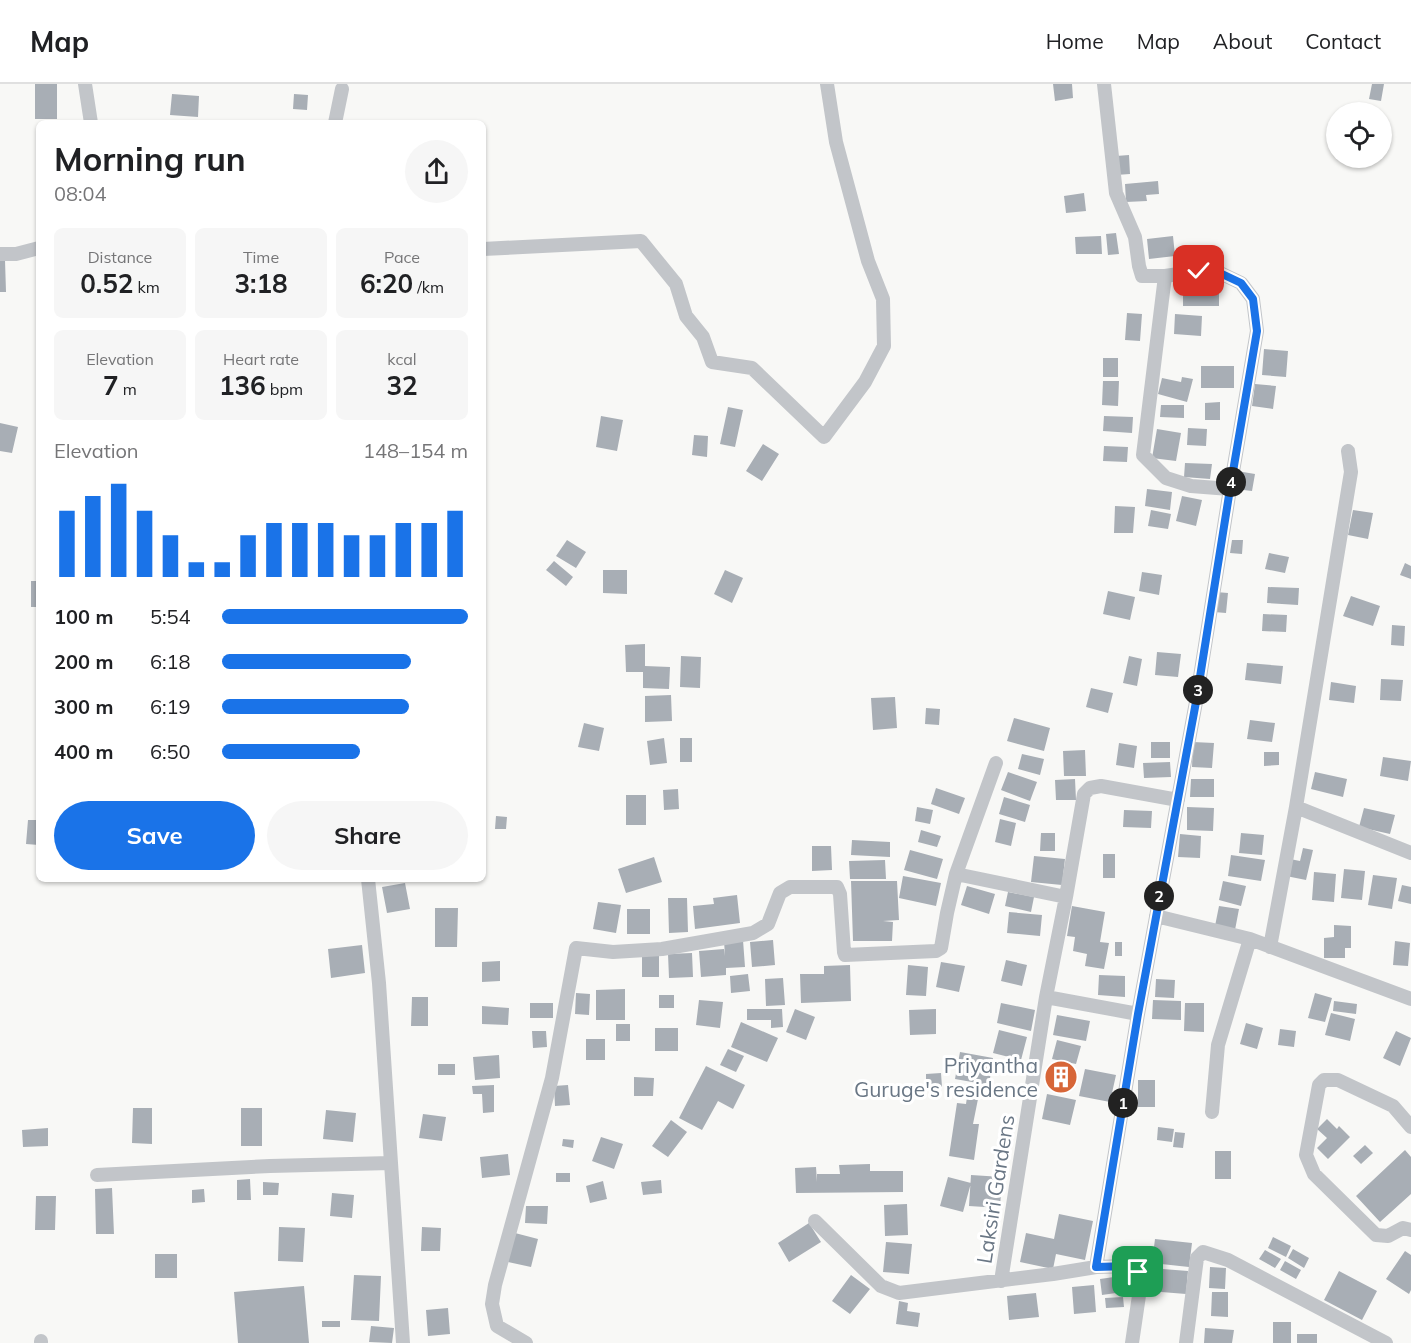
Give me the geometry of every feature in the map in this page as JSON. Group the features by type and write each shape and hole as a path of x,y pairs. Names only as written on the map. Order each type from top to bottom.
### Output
{"street":[{"path":"85,84 91,120"},
{"path":"486,249 641,241 676,284 686,316 703,337 712,362 752,368 824,437 865,382 884,346 883,299 868,261 836,142 827,84"},
{"path":"1096,1267 1138,1014 1196,702 1257,331 1253,299 1241,283 1220,273 1199,271 1166,276 1142,276 1138,266 1135,237 1116,193 1104,84"},
{"path":"336,120 342,89"},
{"path":"0,254 16,254 36,249"},
{"path":"1166,276 1143,455 1166,478 1191,486 1230,489"},
{"path":"1270,947 1296,807 1351,472 1348,452"},
{"path":"526,1343 497,1326 492,1304 495,1285 552,1078 576,948 612,952 662,950 753,933 768,924 780,892 790,887 837,887 840,894 845,955 936,951 941,948 956,874 996,763"},
{"name":"Laksiri Gardens","path":"1002,1281 1046,997 1084,794 1090,788 1101,786 1178,800"},
{"path":"1296,807 1411,853"},
{"path":"956,874 1066,897"},
{"path":"368,882 379,983 403,1343"},
{"path":"1156,916 1250,939 1411,999"},
{"path":"1212,1112 1218,1045 1250,939"},
{"path":"1046,997 1138,1014"},
{"path":"1411,1127 1393,1106 1338,1080 1324,1080 1319,1085 1306,1155 1314,1174 1376,1234 1388,1236 1403,1228 1411,1230"},
{"path":"96,1175 270,1166 391,1163"},
{"path":"815,1221 881,1286 899,1293 1096,1267 1130,1266 1138,1272 1141,1282 1132,1343"},
{"path":"1186,1343 1197,1258 1203,1252 1228,1260 1386,1343"}],"building":[{"path":"35,84 57,84 57,119 35,119"},
{"path":"1053,84 1072,84 1073,98 1055,101"},
{"path":"1372,84 1384,84 1381,101 1369,99"},
{"path":"172,94 199,96 198,117 170,115"},
{"path":"294,94 308,95 307,110 293,109"},
{"path":"1129,155 1130,174 1116,175 1116,156"},
{"path":"1158,181 1159,194 1146,195 1147,201 1126,202 1125,184"},
{"path":"1084,193 1086,211 1066,213 1064,196"},
{"path":"1116,233 1119,254 1108,255 1106,234"},
{"path":"1101,236 1102,254 1076,254 1075,237"},
{"path":"1173,236 1175,256 1149,259 1147,239"},
{"path":"0,260 5,260 6,292 0,292"},
{"path":"1183,284 1219,285 1219,306 1183,306"},
{"path":"1127,313 1142,314 1140,341 1125,340"},
{"path":"1175,314 1202,316 1201,336 1174,334"},
{"path":"1264,349 1288,351 1286,377 1262,375"},
{"path":"1103,358 1118,358 1118,377 1103,377"},
{"path":"1201,366 1234,366 1234,388 1201,388"},
{"path":"1182,377 1193,379 1187,402 1158,394 1162,378 1181,382"},
{"path":"1103,381 1119,381 1118,406 1102,405"},
{"path":"1255,384 1276,386 1273,409 1252,406"},
{"path":"1220,402 1220,420 1205,420 1205,403"},
{"path":"1161,405 1184,405 1184,418 1160,417"},
{"path":"728,407 743,410 735,447 720,444"},
{"path":"601,416 623,420 617,451 596,447"},
{"path":"1104,416 1133,417 1132,433 1103,431"},
{"path":"0,423 18,427 12,453 0,451"},
{"path":"1188,428 1207,429 1206,446 1187,445"},
{"path":"1157,429 1181,433 1176,461 1152,458"},
{"path":"694,435 708,436 707,457 692,455"},
{"path":"763,444 779,454 762,481 746,471"},
{"path":"1104,446 1128,447 1127,462 1103,461"},
{"path":"1185,463 1212,464 1210,479 1184,477"},
{"path":"1237,471 1255,474 1252,491 1235,489"},
{"path":"1147,489 1172,492 1170,510 1145,506"},
{"path":"1182,496 1202,500 1196,526 1176,521"},
{"path":"1115,506 1135,507 1133,533 1114,533"},
{"path":"1151,510 1171,514 1168,529 1148,526"},
{"path":"1353,510 1373,513 1368,539 1348,535"},
{"path":"567,540 586,552 576,568 556,556"},
{"path":"1232,540 1243,540 1242,554 1230,553"},
{"path":"1269,553 1289,557 1285,573 1265,569"},
{"path":"554,561 573,577 566,586 546,570"},
{"path":"1405,563 1411,566 1411,579 1400,575"},
{"path":"603,570 627,570 627,594 603,593"},
{"path":"725,570 743,578 732,603 714,594"},
{"path":"1142,572 1162,575 1159,595 1139,591"},
{"path":"31,581 36,581 36,607 31,607"},
{"path":"1268,587 1299,588 1298,605 1267,603"},
{"path":"1108,591 1135,597 1130,620 1103,614"},
{"path":"1216,592 1228,593 1226,613 1214,612"},
{"path":"1351,596 1380,606 1373,626 1343,616"},
{"path":"1263,614 1287,615 1286,632 1262,631"},
{"path":"1392,625 1405,626 1404,646 1391,645"},
{"path":"645,644 645,666 670,667 669,689 643,688 643,672 626,672 625,645"},
{"path":"1157,652 1181,654 1178,677 1155,675"},
{"path":"681,656 701,657 700,688 680,687"},
{"path":"1129,656 1142,659 1137,686 1123,683"},
{"path":"1247,663 1283,666 1281,684 1245,680"},
{"path":"1381,679 1403,680 1401,701 1380,700"},
{"path":"1331,682 1356,686 1354,703 1329,700"},
{"path":"1091,688 1113,693 1108,713 1086,707"},
{"path":"671,695 672,721 645,722 645,696"},
{"path":"895,697 897,728 873,730 871,698"},
{"path":"926,708 940,709 939,725 925,724"},
{"path":"1014,718 1050,728 1044,751 1007,741"},
{"path":"1250,720 1275,723 1272,742 1247,739"},
{"path":"584,723 604,728 599,751 578,747"},
{"path":"664,738 667,763 650,765 647,741"},
{"path":"680,738 692,738 692,762 680,762"},
{"path":"1151,742 1170,742 1170,758 1151,758"},
{"path":"1193,742 1214,743 1212,768 1192,767"},
{"path":"1119,743 1137,746 1134,768 1116,765"},
{"path":"1085,750 1086,776 1064,776 1063,751"},
{"path":"1264,752 1279,752 1279,765 1264,766"},
{"path":"1022,754 1044,759 1040,775 1018,769"},
{"path":"1383,757 1411,761 1408,781 1380,776"},
{"path":"1170,762 1171,777 1144,778 1143,763"},
{"path":"1008,772 1037,782 1030,801 1001,790"},
{"path":"1315,772 1347,779 1343,797 1311,789"},
{"path":"1075,779 1076,800 1056,800 1055,780"},
{"path":"1191,779 1214,779 1214,797 1190,797"},
{"path":"936,788 965,798 959,814 931,804"},
{"path":"678,789 679,809 664,810 663,790"},
{"path":"626,795 646,795 646,825 626,825"},
{"path":"1004,797 1030,805 1025,822 999,814"},
{"path":"917,807 933,810 930,824 915,821"},
{"path":"1187,807 1214,808 1213,831 1187,830"},
{"path":"1364,808 1395,815 1390,834 1359,827"},
{"path":"1124,810 1152,811 1151,828 1123,827"},
{"path":"496,816 507,817 506,829 495,829"},
{"path":"1000,819 1016,823 1011,846 995,842"},
{"path":"28,820 36,820 36,845 26,844"},
{"path":"921,830 941,836 937,847 918,842"},
{"path":"1041,833 1055,833 1055,851 1040,851"},
{"path":"1241,833 1264,835 1262,855 1239,853"},
{"path":"1180,834 1201,836 1200,858 1178,857"},
{"path":"852,840 890,842 890,857 851,855"},
{"path":"812,846 831,846 832,870 812,871"},
{"path":"1303,848 1313,850 1306,880 1286,876 1290,859 1300,861"},
{"path":"910,850 943,859 937,879 904,870"},
{"path":"1103,854 1115,854 1115,878 1103,878"},
{"path":"1231,855 1265,860 1261,881 1228,876"},
{"path":"1034,856 1065,859 1062,885 1031,882"},
{"path":"654,857 662,882 626,893 618,869"},
{"path":"885,860 886,879 850,879 849,861"},
{"path":"1344,869 1365,871 1362,900 1341,898"},
{"path":"1314,872 1336,874 1334,902 1312,900"},
{"path":"1373,875 1397,878 1392,909 1368,905"},
{"path":"903,876 941,883 936,906 899,898"},
{"path":"851,881 897,881 899,920 883,921 893,922 892,941 853,941"},
{"path":"1223,881 1246,886 1241,906 1219,900"},
{"path":"405,883 410,909 387,913 382,887"},
{"path":"1402,885 1411,887 1411,904 1398,901"},
{"path":"967,886 995,894 989,914 961,905"},
{"path":"1008,892 1034,897 1031,912 1005,906"},
{"path":"737,895 740,923 695,929 693,906 714,904 713,898"},
{"path":"668,898 687,898 688,932 669,933"},
{"path":"598,902 621,905 616,933 593,929"},
{"path":"1072,906 1105,912 1100,942 1109,943 1104,969 1085,966 1087,954 1073,951 1075,937 1067,936"},
{"path":"1219,906 1239,909 1235,930 1215,926"},
{"path":"435,908 458,908 457,947 435,947"},
{"path":"627,909 650,909 650,934 627,934"},
{"path":"1009,912 1042,915 1040,936 1007,933"},
{"path":"1334,925 1351,926 1351,948 1345,948 1345,958 1324,958 1324,938 1334,937"},
{"path":"743,940 745,967 726,968 726,975 701,977 699,951 724,949 725,956 724,941"},
{"path":"773,940 775,965 752,967 750,942"},
{"path":"1395,941 1410,943 1408,966 1393,965"},
{"path":"1115,942 1122,942 1122,956 1115,956"},
{"path":"362,945 365,973 331,978 328,949"},
{"path":"692,953 693,977 669,978 668,954"},
{"path":"642,955 659,955 659,977 642,977"},
{"path":"1006,960 1027,965 1022,986 1001,981"},
{"path":"500,961 500,981 482,982 482,962"},
{"path":"941,962 965,966 959,992 936,987"},
{"path":"850,965 851,1001 801,1003 800,974 824,974 824,966"},
{"path":"908,965 928,967 926,996 906,995"},
{"path":"748,974 750,991 731,993 730,976"},
{"path":"1099,975 1125,976 1125,997 1098,995"},
{"path":"783,978 785,1005 766,1006 765,979"},
{"path":"1156,979 1175,980 1174,998 1155,997"},
{"path":"625,989 625,1020 596,1020 596,990"},
{"path":"576,993 590,994 589,1015 575,1014"},
{"path":"1315,993 1332,998 1325,1022 1308,1018"},
{"path":"659,995 674,995 674,1008 659,1008"},
{"path":"412,997 428,997 428,1026 411,1026"},
{"path":"699,1000 723,1002 720,1028 696,1025"},
{"path":"1153,1000 1181,1001 1181,1020 1152,1019"},
{"path":"1334,1001 1357,1004 1356,1014 1333,1011"},
{"path":"530,1003 553,1003 553,1018 530,1018"},
{"path":"1001,1003 1035,1010 1031,1031 997,1023"},
{"path":"1185,1003 1204,1003 1204,1032 1184,1031"},
{"path":"482,1006 509,1008 508,1025 482,1024"},
{"path":"747,1009 782,1009 783,1027 771,1028 771,1020 747,1020"},
{"path":"795,1009 815,1017 806,1040 786,1032"},
{"path":"936,1009 936,1034 910,1035 909,1010"},
{"path":"1331,1013 1355,1019 1350,1041 1325,1035"},
{"path":"1057,1015 1090,1021 1086,1041 1053,1035"},
{"path":"741,1022 778,1038 767,1062 731,1047"},
{"path":"1246,1023 1263,1028 1257,1049 1240,1044"},
{"path":"616,1024 630,1024 630,1041 616,1041"},
{"path":"655,1028 678,1028 678,1051 655,1051"},
{"path":"1280,1029 1296,1031 1294,1047 1278,1045"},
{"path":"999,1030 1027,1037 1021,1060 993,1053"},
{"path":"532,1031 546,1031 547,1047 533,1048"},
{"path":"1396,1031 1411,1038 1400,1066 1383,1058"},
{"path":"586,1039 605,1039 605,1060 586,1060"},
{"path":"1057,1040 1081,1046 1076,1064 1052,1059"},
{"path":"728,1049 744,1056 736,1072 720,1065"},
{"path":"960,1052 993,1058 989,1085 955,1079"},
{"path":"499,1055 500,1078 475,1080 473,1057"},
{"path":"438,1064 455,1064 455,1075 438,1075"},
{"name":"Priyantha Guruge's residence","path":"1049,1065 1077,1071 1073,1089 1045,1083"},
{"path":"706,1066 745,1085 733,1109 718,1101 702,1130 679,1118"},
{"path":"1085,1069 1116,1075 1110,1102 1079,1096"},
{"path":"941,1073 942,1087 926,1087 926,1074"},
{"path":"634,1077 654,1078 653,1096 634,1096"},
{"path":"1138,1080 1155,1080 1155,1107 1138,1107"},
{"path":"494,1085 494,1112 483,1113 482,1094 473,1094 472,1086"},
{"path":"568,1085 570,1105 555,1106 554,1086"},
{"path":"1047,1094 1076,1100 1070,1125 1042,1119"},
{"path":"967,1097 978,1099 973,1124 979,1124 974,1160 949,1156 957,1103 966,1104"},
{"path":"133,1108 152,1108 152,1144 132,1143"},
{"path":"241,1108 262,1108 262,1146 241,1146"},
{"path":"326,1110 356,1113 353,1142 323,1139"},
{"path":"423,1114 446,1117 442,1141 419,1138"},
{"path":"1327,1119 1337,1129 1339,1126 1350,1137 1328,1159 1317,1148 1327,1138 1317,1129"},
{"path":"671,1120 687,1132 668,1157 652,1146"},
{"path":"1158,1127 1174,1129 1172,1142 1157,1140"},
{"path":"48,1128 48,1146 23,1147 22,1130"},
{"path":"1175,1132 1185,1133 1183,1148 1173,1147"},
{"path":"601,1137 623,1144 614,1169 592,1161"},
{"path":"563,1139 574,1140 573,1148 562,1146"},
{"path":"1365,1145 1373,1153 1361,1164 1353,1156"},
{"path":"1405,1150 1411,1157 1411,1194 1380,1222 1356,1196"},
{"path":"1215,1151 1231,1151 1231,1179 1215,1179"},
{"path":"508,1154 510,1175 482,1178 480,1157"},
{"path":"870,1164 870,1171 903,1171 903,1192 796,1193 795,1168 816,1167 817,1182 817,1174 840,1174 839,1165"},
{"path":"556,1173 570,1173 570,1182 556,1182"},
{"path":"971,1175 1002,1177 1000,1208 969,1206"},
{"path":"948,1177 971,1183 963,1212 940,1206"},
{"path":"250,1179 251,1200 237,1200 237,1180"},
{"path":"661,1180 662,1193 643,1195 641,1182"},
{"path":"603,1181 607,1199 590,1203 586,1186"},
{"path":"263,1182 279,1183 278,1195 263,1195"},
{"path":"112,1188 114,1234 96,1234 95,1189"},
{"path":"204,1189 205,1202 192,1203 192,1190"},
{"path":"332,1193 354,1195 352,1218 330,1216"},
{"path":"36,1196 56,1196 55,1230 35,1230"},
{"path":"907,1204 908,1235 885,1236 884,1205"},
{"path":"526,1206 548,1206 547,1224 525,1223"},
{"path":"1059,1214 1093,1221 1085,1260 1056,1254 1053,1269 1020,1262 1026,1233 1054,1239"},
{"path":"809,1223 821,1242 789,1262 778,1243"},
{"path":"279,1227 305,1228 303,1262 278,1261"},
{"path":"422,1227 441,1228 440,1251 421,1251"},
{"path":"515,1233 538,1239 531,1267 508,1262"},
{"path":"1273,1237 1291,1246 1286,1257 1268,1248"},
{"path":"1155,1239 1192,1243 1189,1267 1152,1263"},
{"path":"886,1242 912,1244 909,1274 883,1272"},
{"path":"1293,1249 1309,1258 1304,1268 1288,1258"},
{"path":"1265,1250 1281,1259 1275,1268 1259,1259"},
{"path":"1405,1251 1411,1255 1409,1294 1386,1279"},
{"path":"155,1254 177,1254 177,1278 155,1278"},
{"path":"1285,1261 1301,1270 1296,1279 1280,1270"},
{"path":"1210,1267 1226,1268 1225,1289 1209,1288"},
{"path":"1150,1268 1188,1271 1186,1294 1149,1291"},
{"path":"1339,1271 1377,1291 1362,1320 1324,1300"},
{"path":"354,1275 381,1276 379,1321 351,1320"},
{"path":"851,1275 870,1289 850,1314 832,1301"},
{"path":"1121,1276 1123,1292 1102,1295 1100,1279"},
{"path":"1094,1285 1096,1312 1074,1314 1072,1287"},
{"path":"304,1286 309,1343 238,1343 234,1292"},
{"path":"1212,1292 1228,1292 1228,1317 1211,1316"},
{"path":"1036,1293 1039,1317 1009,1320 1007,1296"},
{"path":"1123,1297 1124,1307 1106,1308 1105,1298"},
{"path":"899,1301 908,1303 907,1311 920,1313 918,1327 896,1324"},
{"path":"448,1308 450,1334 428,1336 426,1310"},
{"path":"322,1321 340,1321 340,1327 322,1327"},
{"path":"1273,1322 1291,1322 1291,1343 1273,1343"},
{"path":"371,1326 394,1328 392,1343 369,1342"},
{"path":"1205,1328 1234,1330 1232,1343 1204,1343"},
{"path":"1297,1334 1317,1334 1317,1343 1297,1343"}],"place":[{"name":"Priyantha Guruge's residence","path":"1061,1077"}],"route":[{"path":"1138,1272 1130,1266 1096,1267 1138,1014 1196,702 1257,331 1253,299 1241,283 1220,273 1199,271"}]}
